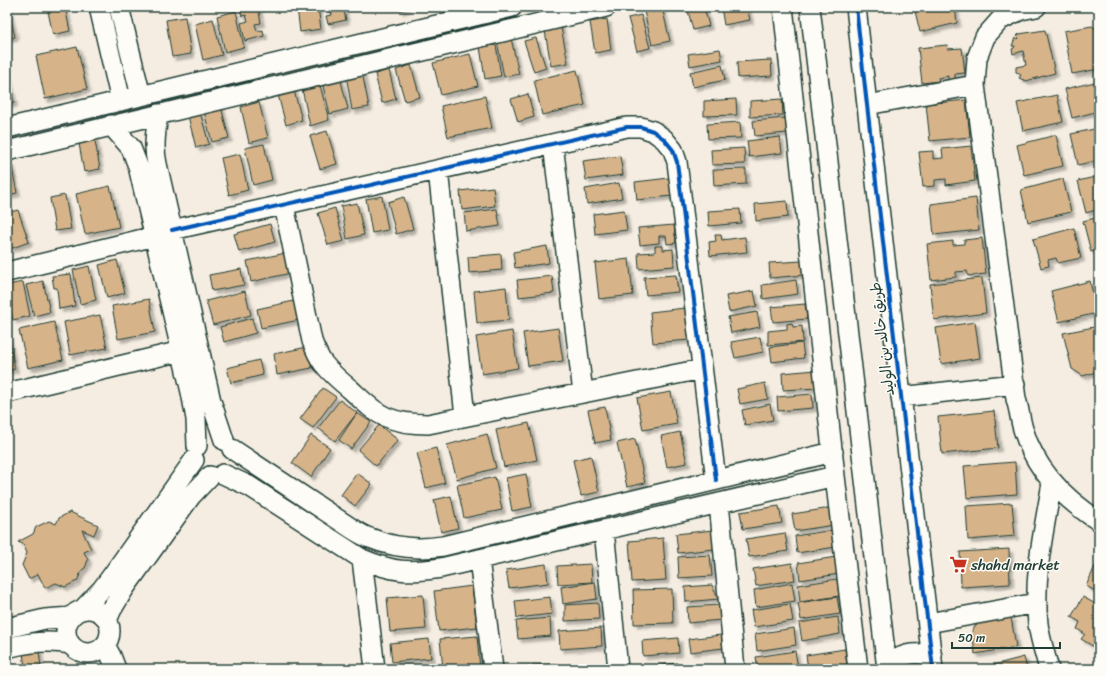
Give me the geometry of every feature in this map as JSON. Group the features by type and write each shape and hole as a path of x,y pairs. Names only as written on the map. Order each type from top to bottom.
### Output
{"street":[{"path":"99,7 121,101"},
{"path":"119,7 141,96"},
{"path":"7,128 512,7"},
{"path":"7,151 606,7"},
{"path":"783,7 858,669"},
{"path":"810,7 887,668"},
{"name":"طريق خالد بن الوليد","path":"856,7 932,662"},
{"path":"1036,7 1021,10 1000,20 985,37 977,58 976,85 1016,399 1023,429 1035,457 1052,483 1074,504 1099,521"},
{"path":"347,46 352,68"},
{"path":"867,105 976,85"},
{"path":"158,114 154,143 163,233 181,351 196,419 196,466 204,474 216,475 249,486 362,559 381,567 401,571 421,571 441,568 835,476"},
{"path":"107,620 121,594 183,507 200,486 216,475 229,470 234,456 209,394 163,233 135,157 128,145 111,125"},
{"path":"7,272 163,233 284,205 628,127 641,127 654,131 664,139 673,150 677,162 716,480"},
{"path":"553,144 583,393"},
{"path":"438,170 465,416"},
{"path":"284,205 312,341 316,351 329,370 374,412 387,418 400,422 428,424 702,369"},
{"path":"7,393 181,351"},
{"path":"901,397 1015,384"},
{"path":"90,669 68,638 66,630 68,623 92,600 111,577 195,453 201,441 212,436 218,437 351,528 369,538 389,545 410,548 430,548 443,546 833,452"},
{"path":"1048,669 1038,626 1037,603 1038,568 1052,483"},
{"path":"719,503 735,669"},
{"path":"604,530 618,669"},
{"path":"362,559 375,669"},
{"path":"479,559 493,669"},
{"path":"928,623 1037,603"},
{"path":"7,628 45,619 77,614 89,609 96,610 102,614 107,620 110,630 110,635 106,645 96,652 90,653 58,642 21,644 7,648"},
{"path":"106,645 116,669"},
{"path":"887,668 894,660 903,656 917,654 932,662"}],"building":[{"path":"7,7 15,37 7,39"},
{"path":"47,7 65,7 70,31 53,35"},
{"path":"258,7 261,23 255,24 257,31 263,30 264,36 245,41 241,23 248,21 246,15 242,16 240,8"},
{"path":"297,7 318,7 321,29 300,32"},
{"path":"326,7 343,7 346,20 328,24 326,16 332,15 331,10 326,11"},
{"path":"399,7 409,7 400,11"},
{"path":"643,7 662,7 670,41 652,45"},
{"path":"687,7 704,7 709,26 693,30"},
{"path":"721,7 747,7 750,20 724,25"},
{"path":"914,7 955,7 957,23 920,32"},
{"path":"236,11 244,47 225,52 217,16"},
{"path":"641,15 650,48 637,51 628,18"},
{"path":"185,17 191,54 172,57 166,20"},
{"path":"213,19 222,55 203,60 195,24"},
{"path":"607,19 611,50 595,53 590,22"},
{"path":"560,22 568,63 551,66 544,25"},
{"path":"1092,26 1099,31 1099,69 1072,74 1064,31"},
{"path":"1045,30 1055,73 1026,81 1019,78 1021,75 1016,72 1016,67 1026,65 1023,51 1013,54 1012,49 1015,46 1012,46 1015,38 1019,38 1017,36 1019,34"},
{"path":"511,38 519,74 504,77 497,41"},
{"path":"536,38 546,68 534,72 524,41"},
{"path":"496,45 501,76 485,79 480,47"},
{"path":"947,45 948,49 962,48 965,73 955,74 955,79 948,80 948,76 938,78 939,81 922,83 918,48"},
{"path":"77,47 87,89 45,99 36,56"},
{"path":"720,49 722,60 690,66 688,54"},
{"path":"470,54 478,86 441,95 433,63"},
{"path":"771,60 772,76 738,78 737,62"},
{"path":"411,65 420,97 405,101 396,70"},
{"path":"722,65 725,80 693,87 690,72"},
{"path":"389,70 396,99 382,103 375,74"},
{"path":"577,70 585,105 542,115 534,80"},
{"path":"7,72 14,103 7,105"},
{"path":"362,72 369,107 352,110 346,75"},
{"path":"340,77 348,109 330,114 322,82"},
{"path":"1099,81 1099,111 1072,118 1065,89"},
{"path":"320,85 329,120 310,126 302,89"},
{"path":"293,87 302,120 286,125 277,91"},
{"path":"528,94 534,117 518,122 511,99"},
{"path":"1057,95 1063,122 1023,131 1017,103"},
{"path":"485,96 492,128 448,137 441,106"},
{"path":"736,99 737,115 704,116 704,101"},
{"path":"782,99 783,115 750,117 750,101"},
{"path":"966,100 970,137 930,141 926,104"},
{"path":"259,102 268,138 249,143 241,107"},
{"path":"220,103 229,138 212,142 203,108"},
{"path":"200,112 209,144 196,148 188,116"},
{"path":"785,118 787,133 755,136 753,121"},
{"path":"740,122 741,138 708,139 707,124"},
{"path":"1099,128 1099,160 1078,165 1071,134"},
{"path":"327,131 337,164 320,169 310,136"},
{"path":"94,135 100,169 84,172 78,138"},
{"path":"1056,135 1063,166 1024,175 1017,145"},
{"path":"780,137 782,153 749,157 747,141"},
{"path":"264,144 272,180 253,185 245,148"},
{"path":"971,146 975,181 946,185 946,179 935,180 935,186 923,187 919,152 933,151 933,159 943,158 942,149"},
{"path":"744,148 745,164 712,165 711,150"},
{"path":"240,154 248,190 229,195 221,158"},
{"path":"620,156 623,175 586,180 583,161"},
{"path":"11,163 17,193 7,195 7,164"},
{"path":"746,169 746,184 714,186 713,170"},
{"path":"1099,176 1099,209 1086,213 1078,181"},
{"path":"669,178 671,196 637,200 635,182"},
{"path":"1063,179 1071,212 1028,222 1021,190"},
{"path":"619,183 622,198 587,204 585,189"},
{"path":"110,186 119,227 85,234 76,194"},
{"path":"493,187 495,206 462,210 460,191"},
{"path":"65,195 71,229 55,231 50,198"},
{"path":"382,196 388,230 372,233 366,199"},
{"path":"404,197 413,229 396,234 388,202"},
{"path":"976,198 979,230 934,235 931,204"},
{"path":"787,201 788,217 756,221 755,204"},
{"path":"357,203 364,235 347,239 341,206"},
{"path":"335,208 344,241 328,245 318,213"},
{"path":"497,209 500,226 466,231 464,213"},
{"path":"740,209 741,223 709,226 708,211"},
{"path":"18,210 29,242 10,249 7,241 7,213"},
{"path":"624,210 627,230 595,234 593,214"},
{"path":"1099,217 1099,250 1091,252 1083,221"},
{"path":"270,224 275,242 239,252 234,234"},
{"path":"674,225 676,243 667,244 666,236 659,236 659,243 640,245 638,228"},
{"path":"1074,228 1081,258 1058,263 1056,258 1048,260 1049,266 1041,268 1033,239"},
{"path":"715,235 721,235 722,240 745,237 747,252 710,256 709,242 716,241"},
{"path":"982,238 986,274 968,276 967,271 956,272 956,277 931,280 927,244 953,241 953,245 964,244 964,240"},
{"path":"547,246 549,263 515,268 513,252"},
{"path":"655,246 663,246 663,250 673,249 674,266 639,269 638,253 655,252"},
{"path":"286,253 291,273 251,282 247,261"},
{"path":"501,254 502,270 469,273 468,257"},
{"path":"629,259 633,295 599,299 595,263"},
{"path":"117,260 125,293 107,298 99,265"},
{"path":"802,261 804,275 770,278 769,263"},
{"path":"89,266 96,300 80,304 73,270"},
{"path":"241,269 244,285 212,291 209,275"},
{"path":"71,274 75,306 59,309 57,288 54,288 52,276"},
{"path":"676,275 678,292 646,295 644,277"},
{"path":"552,276 554,293 519,297 517,280"},
{"path":"982,278 986,313 934,320 930,284"},
{"path":"796,280 798,294 763,299 762,285"},
{"path":"43,281 50,312 34,316 26,285"},
{"path":"1090,281 1097,313 1059,322 1051,291"},
{"path":"23,282 30,316 13,320 7,285"},
{"path":"506,287 509,320 477,323 474,291"},
{"path":"245,291 251,315 213,325 206,301"},
{"path":"754,291 757,306 729,312 726,296"},
{"path":"149,299 155,332 118,339 112,306"},
{"path":"294,301 299,320 261,328 257,309"},
{"path":"805,304 807,319 773,322 771,307"},
{"path":"685,308 689,340 653,343 650,312"},
{"path":"757,312 760,327 731,333 728,317"},
{"path":"100,315 107,348 70,355 64,322"},
{"path":"252,318 256,333 224,342 220,327"},
{"path":"54,322 63,360 28,368 19,330"},
{"path":"975,322 980,358 941,364 936,328"},
{"path":"792,323 793,327 802,326 803,342 768,345 768,331 787,329 787,324"},
{"path":"1099,326 1099,371 1083,376 1072,369 1063,333"},
{"path":"558,328 563,361 528,366 523,333"},
{"path":"512,331 518,368 482,374 476,337"},
{"path":"7,336 15,369 7,371"},
{"path":"760,337 763,352 735,358 731,342"},
{"path":"802,343 804,358 772,362 770,347"},
{"path":"307,347 312,368 277,375 274,354"},
{"path":"259,360 263,375 231,383 227,368"},
{"path":"816,370 817,388 783,390 782,373"},
{"path":"765,383 768,399 740,404 737,389"},
{"path":"323,388 336,397 313,428 300,419"},
{"path":"671,392 677,424 643,430 637,398"},
{"path":"812,394 813,408 778,411 777,397"},
{"path":"340,400 357,413 335,441 318,428"},
{"path":"770,404 773,420 745,425 742,410"},
{"path":"605,407 611,440 595,443 588,410"},
{"path":"994,411 998,448 942,454 938,417"},
{"path":"357,413 371,422 351,449 339,440"},
{"path":"529,423 537,460 504,467 496,430"},
{"path":"379,425 398,440 376,466 358,450"},
{"path":"680,432 687,463 667,467 661,436"},
{"path":"487,434 496,468 457,479 447,445"},
{"path":"311,435 330,448 311,477 292,463"},
{"path":"635,439 645,483 627,487 617,443"},
{"path":"436,448 445,483 426,488 417,453"},
{"path":"591,456 599,492 581,496 573,460"},
{"path":"1015,462 1017,494 967,498 964,466"},
{"path":"357,473 372,484 355,506 341,495"},
{"path":"526,474 532,507 512,511 506,478"},
{"path":"495,477 502,510 464,518 457,485"},
{"path":"451,496 458,528 441,532 434,500"},
{"path":"1012,503 1015,536 968,540 966,506"},
{"path":"779,506 782,523 743,529 740,512"},
{"path":"831,508 834,525 795,531 792,514"},
{"path":"70,512 98,525 94,535 82,530 91,549 84,552 88,560 77,581 65,587 56,583 45,588 38,574 29,579 22,565 27,553 23,544 18,542 33,534 36,527 49,521 56,524 59,518"},
{"path":"713,530 714,549 678,553 676,534"},
{"path":"833,530 836,547 797,553 795,536"},
{"path":"785,533 788,551 749,557 746,539"},
{"path":"663,538 666,580 632,582 629,541"},
{"path":"1009,549 1010,584 961,587 960,552"},
{"path":"710,555 712,576 679,578 678,557"},
{"path":"836,557 839,574 800,580 798,563"},
{"path":"1099,558 1099,593 1086,586"},
{"path":"792,563 795,580 756,586 753,569"},
{"path":"546,564 548,583 509,588 506,570"},
{"path":"591,564 592,582 558,584 557,566"},
{"path":"837,579 839,596 800,602 798,585"},
{"path":"595,582 597,599 563,604 561,587"},
{"path":"792,583 795,601 756,607 754,590"},
{"path":"712,585 718,599 686,602 685,587"},
{"path":"472,586 477,627 439,631 434,591"},
{"path":"672,589 673,623 634,624 633,590"},
{"path":"423,595 426,629 390,632 387,598"},
{"path":"550,597 552,614 517,618 515,601"},
{"path":"837,597 840,614 801,620 798,603"},
{"path":"1083,597 1099,606 1099,650 1081,639 1085,634 1077,629 1080,622 1071,617"},
{"path":"598,603 599,619 565,621 565,605"},
{"path":"790,604 793,621 754,627 751,610"},
{"path":"720,605 721,620 688,623 687,607"},
{"path":"838,617 840,634 802,641 799,623"},
{"path":"1011,617 1016,647 975,654 972,630 981,619"},
{"path":"550,618 551,636 518,639 516,621"},
{"path":"601,628 602,646 560,649 559,631"},
{"path":"794,628 796,645 757,651 755,634"},
{"path":"721,635 723,648 690,652 688,639"},
{"path":"477,636 480,669 443,669 440,639"},
{"path":"678,638 679,653 643,656 642,641"},
{"path":"429,639 431,658 392,662 390,643"},
{"path":"845,649 847,666 827,669 808,669 806,655"},
{"path":"39,650 41,669 25,669 23,652"},
{"path":"795,651 798,668 758,669 756,657"},
{"path":"1024,657 1027,669 978,669"},
{"path":"677,663 678,669 645,669 645,667"},
{"path":"556,664 556,669 518,669 518,666"},
{"path":"433,666 433,669 397,669 397,668"}],"cycle path":[{"path":"856,7 933,669"},
{"path":"172,230 627,127 641,127 653,131 664,139 673,150 677,162 716,480"}],"place":[{"name":"shahd market","path":"958,565"}]}
